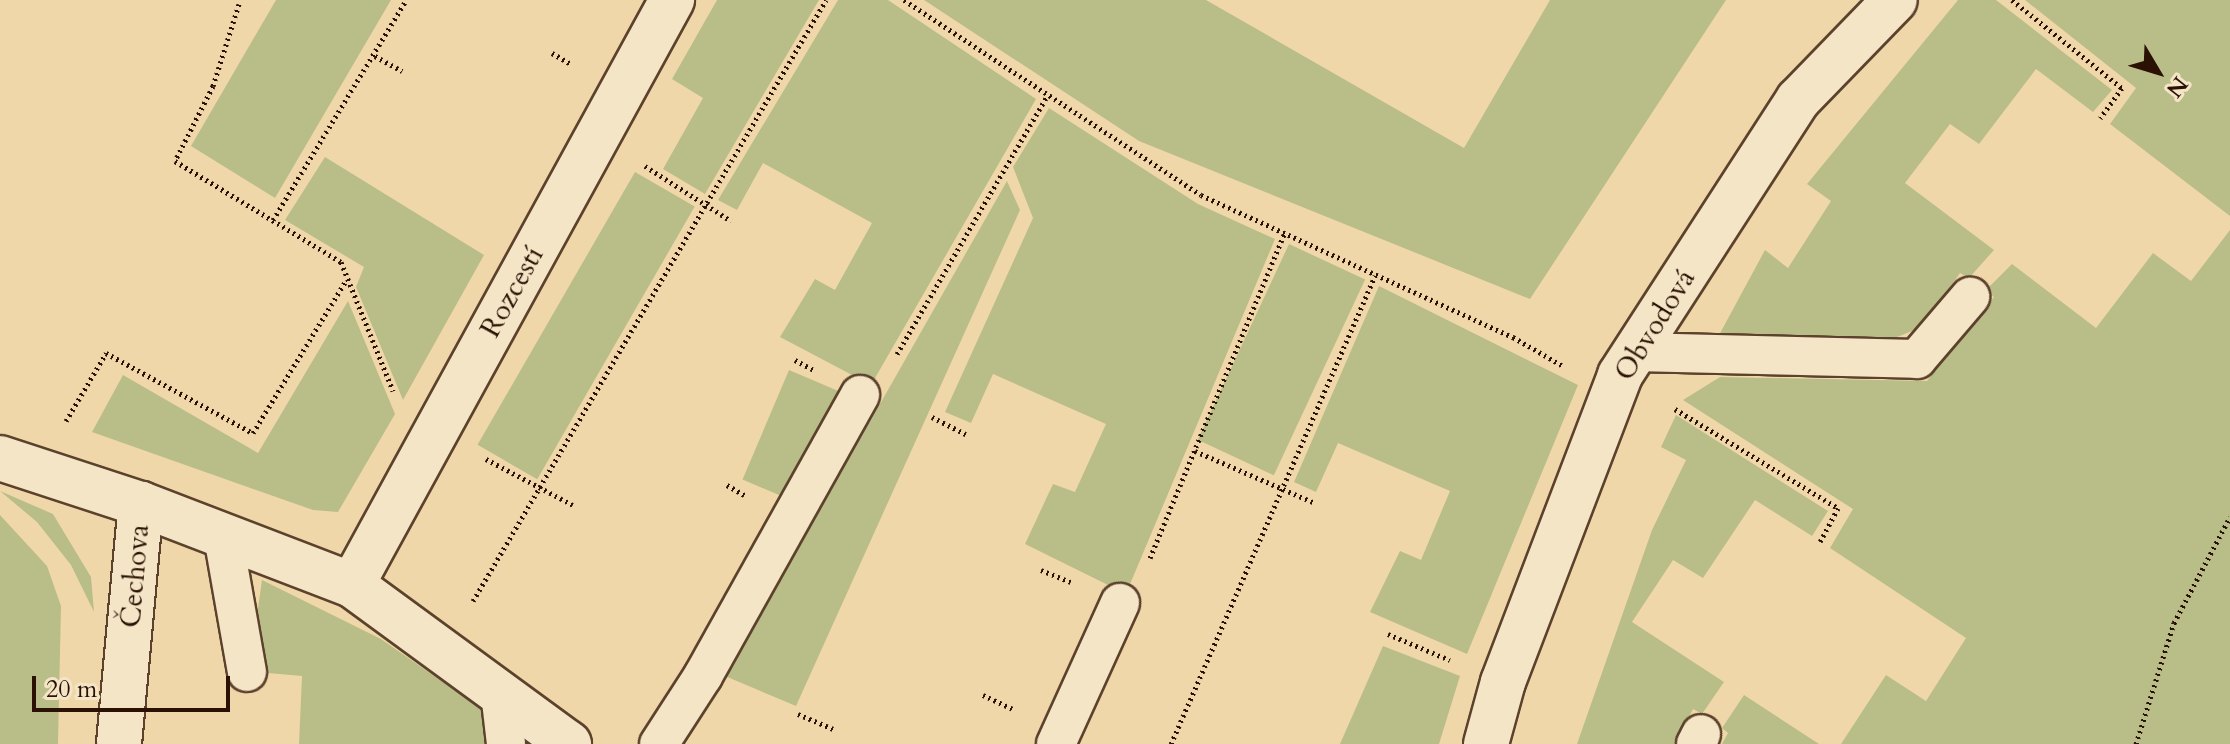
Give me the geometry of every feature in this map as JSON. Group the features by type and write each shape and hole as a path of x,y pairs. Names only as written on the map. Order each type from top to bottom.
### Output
{"street":[{"name":"Rozcestí","path":"352,585 672,0"},
{"name":"Obvodová","path":"1486,744 1503,682 1622,374 1798,100 1895,0"},
{"path":"0,458 141,504 352,585 569,744"},
{"name":"Čechova","path":"119,744 141,504"}],"lane":[{"path":"1622,374 1917,359 1970,297"},
{"path":"659,744 703,676 860,395"},
{"path":"223,536 247,672"},
{"path":"1056,744 1120,603"},
{"path":"500,692 506,744"}],"path":[{"path":"273,220 375,56 406,0"},
{"path":"440,649 540,489 826,0"},
{"path":"904,0 1201,195 1513,337 1622,374 1838,508 1820,542"},
{"path":"2012,0 2122,88 2100,118"},
{"path":"239,4 213,86 175,161 341,262 345,281 394,394"},
{"path":"552,53 582,71"},
{"path":"375,56 402,71"},
{"path":"860,395 877,388 1047,96"},
{"path":"641,164 731,221"},
{"path":"1120,603 1135,594 1284,234"},
{"path":"1171,744 1375,276"},
{"path":"61,430 106,353 253,433 345,281"},
{"path":"932,417 966,434"},
{"path":"1195,451 1313,502"},
{"path":"484,457 573,505"},
{"path":"2136,744 2174,623 2230,517"},
{"path":"1388,634 1503,682"},
{"path":"798,714 833,729"}],"green space":[{"path":"276,0 391,0 275,198 191,146"},
{"path":"717,0 819,0 705,194 663,169 703,98 672,79"},
{"path":"838,0 888,0 1036,99 871,385 780,337 815,279 835,290 872,223 763,163 737,210 718,200"},
{"path":"924,0 1206,0 1464,148 1550,0 1726,0 1530,299 1139,141"},
{"path":"1958,0 1996,0 2112,90 2093,112 2036,69 1979,144 1950,124 1905,183 1994,250 1969,278 1960,273 1922,327 1892,339 1718,337 1765,250 1788,268 1831,201 1807,184"},
{"path":"2025,0 2230,0 2230,216 2110,124 2136,88"},
{"path":"1049,108 1198,204 1275,239 1128,589 1108,585 1025,544 1053,484 1075,492 1106,424 993,374 971,423 945,412 1033,218 1013,167"},
{"path":"325,157 484,255 403,400 356,287 364,267 285,220"},
{"path":"635,172 695,206 537,479 478,445"},
{"path":"1007,181 1020,210 796,706 725,676"},
{"path":"2230,230 2230,744 1841,744 1886,675 1926,701 1966,638 1830,548 1853,509 1683,400 1720,377 1927,381 1994,297 1986,290 2012,264 2096,328 2153,253 2191,281"},
{"path":"1289,244 1365,279 1274,475 1198,440"},
{"path":"1379,286 1578,385 1467,654 1370,612 1400,551 1421,560 1450,491 1338,443 1316,492 1294,482"},
{"path":"348,301 395,414 338,512 313,510 92,432 123,375 258,453"},
{"path":"789,370 844,393 798,503 743,480"},
{"path":"1676,415 1828,511 1812,536 1755,500 1703,578 1673,560 1632,622 1724,682 1702,714 1693,709 1675,744 1577,744 1652,530 1686,460 1661,447"},
{"path":"0,491 53,514 91,577 94,612 71,565 37,522"},
{"path":"0,515 47,566 61,606 58,744 0,744"},
{"path":"262,580 381,639 496,719 499,744 299,744 302,676 268,673 257,615"},
{"path":"1383,646 1460,676 1439,744 1340,744"},
{"path":"1744,695 1819,744 1722,744 1728,733 1722,728"}]}
